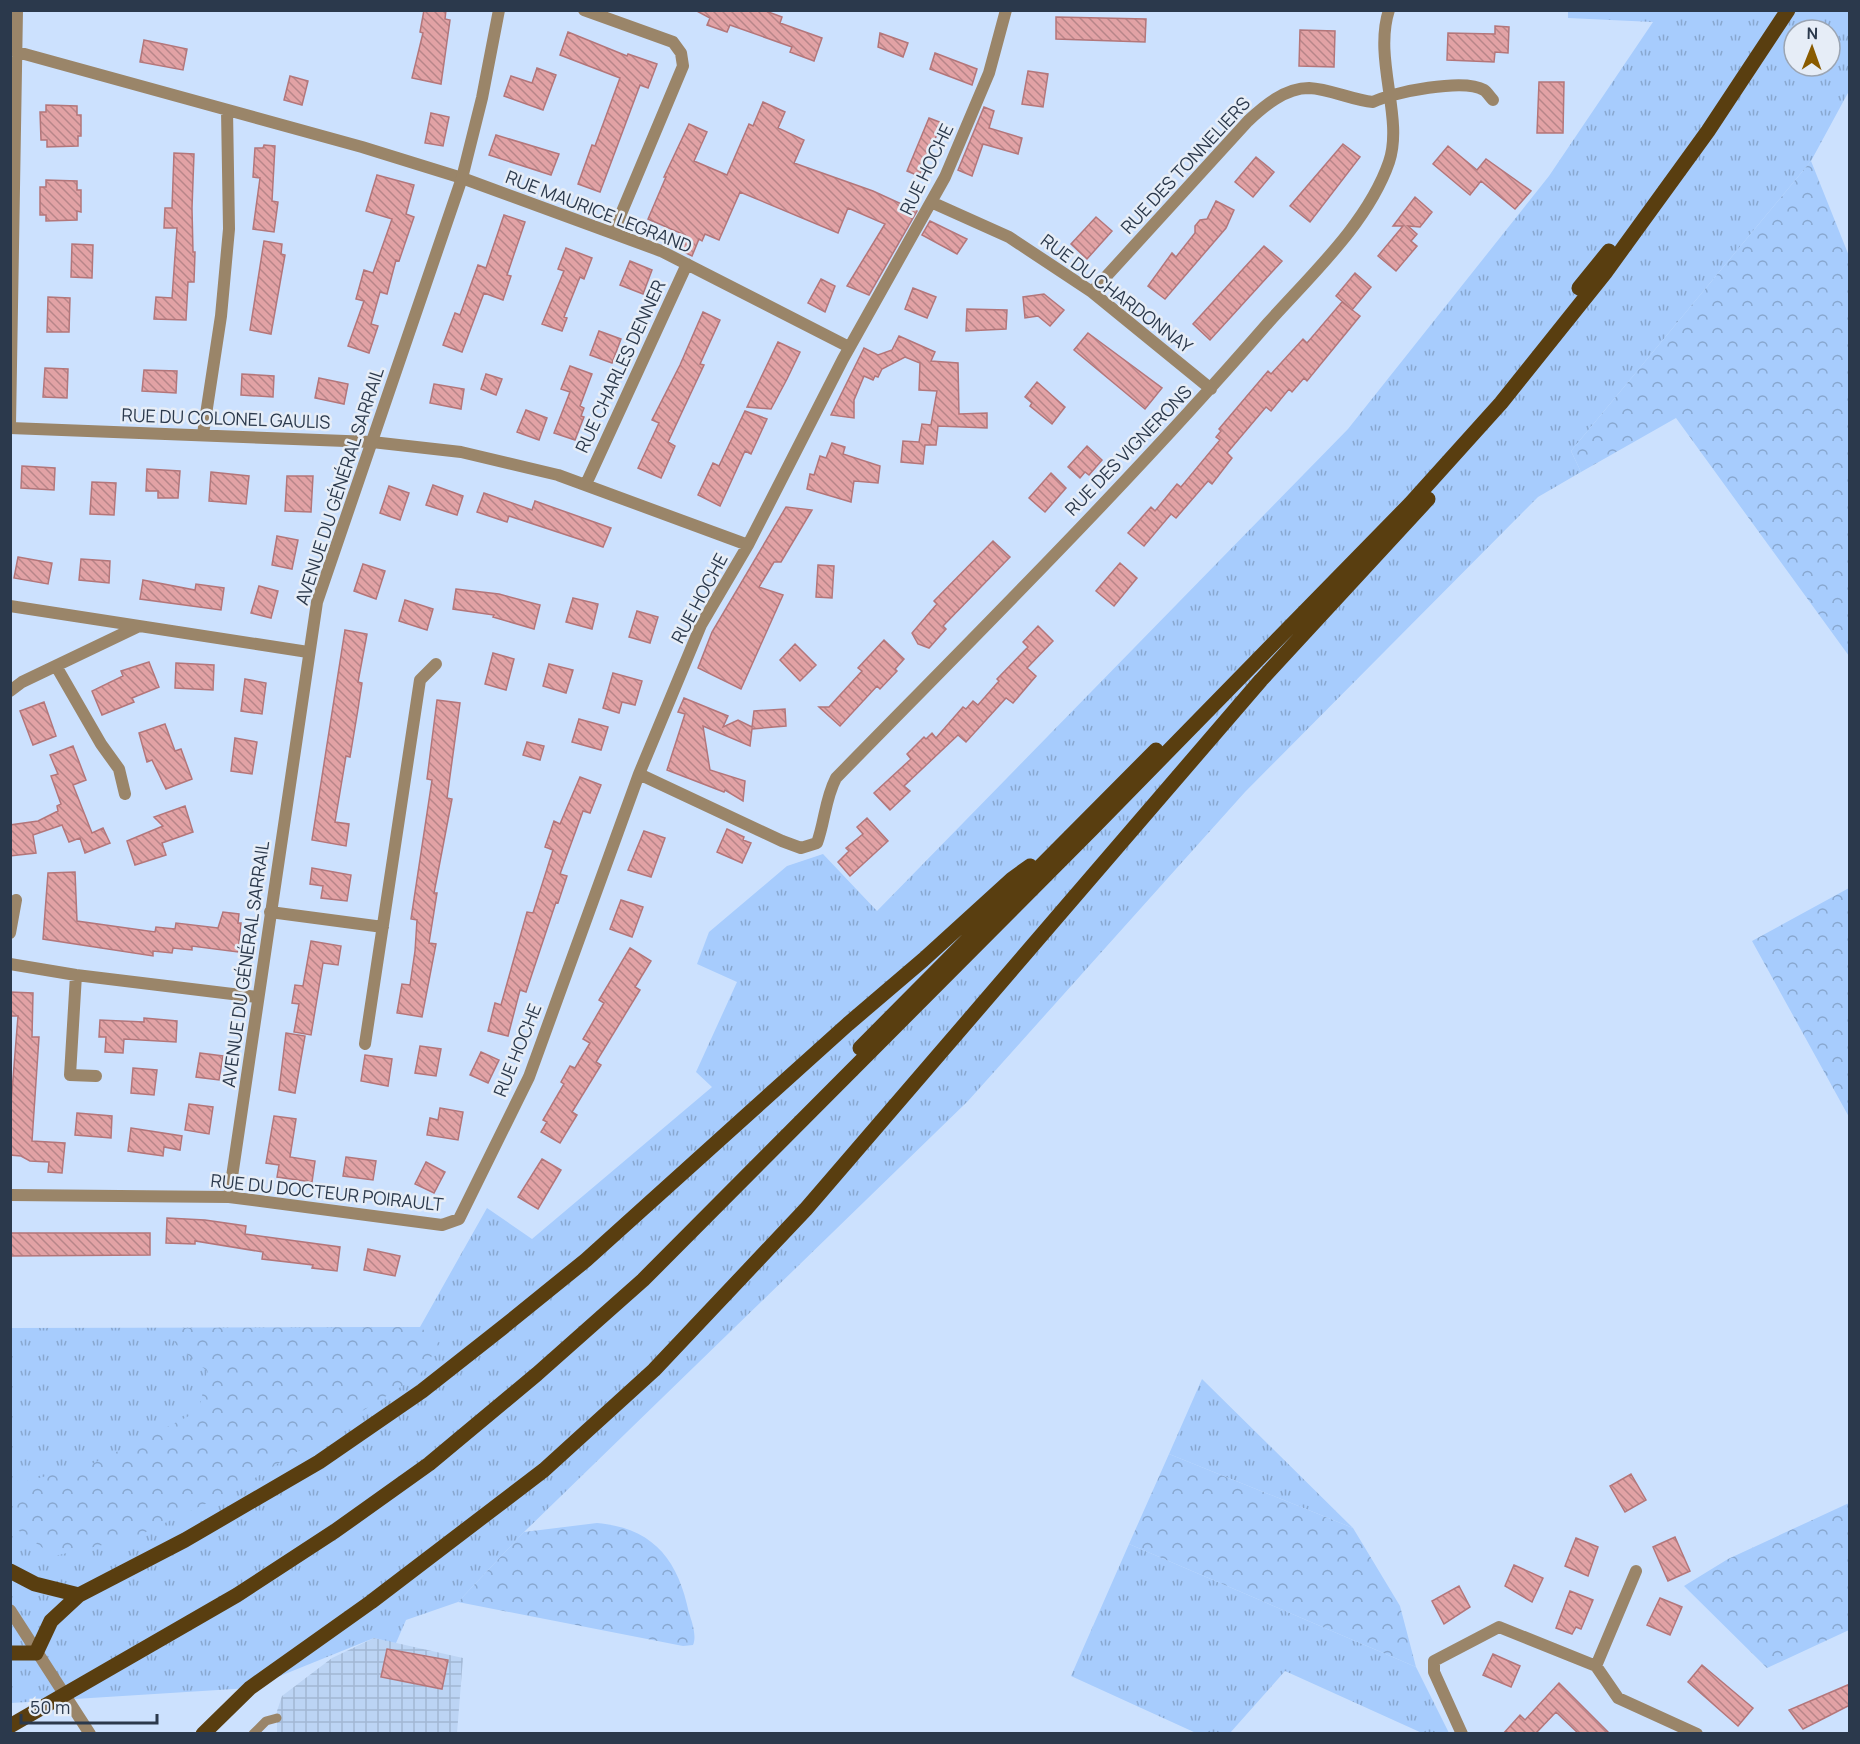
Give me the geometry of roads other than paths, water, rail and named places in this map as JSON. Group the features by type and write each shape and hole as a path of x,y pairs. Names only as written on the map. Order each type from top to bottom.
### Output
{"main road":[{"path":"112,1664 347,1511 436,1447 522,1375 645,1264 1379,523 1458,440 1634,219 1776,10"},
{"path":"13,1720 247,1589 335,1531 429,1464 537,1374 643,1280 1092,830 1410,504 1501,403 1605,273 1708,131 1788,10"},
{"path":"203,1734 250,1688 370,1602 544,1470 654,1370 806,1209 1261,680 1377,557 1528,384 1595,296 1605,273"},
{"path":"10,1653 36,1653 51,1621 79,1595 185,1539 319,1462 422,1391 586,1260 1012,879 1062,844"},
{"path":"10,1571 35,1584 79,1595"}],"street":[{"path":"10,427 14,50 17,10"},
{"name":"AVENUE DU GÉNÉRAL SARRAIL","path":"229,1197 317,602 462,178 482,98 499,10"},
{"path":"584,10 673,42 681,53 683,66 613,233"},
{"name":"RUE HOCHE","path":"459,1219 529,1077 639,774 701,625 748,545 849,347 945,177 989,73 1006,10"},
{"name":"RUE DES VIGNERONS","path":"639,774 782,841 801,848 817,843 824,824 827,793 836,778 1211,389 1361,217 1390,160 1392,138 1385,34 1389,10"},
{"name":"RUE MAURICE LEGRAND","path":"14,50 362,147 462,178 613,233 687,264 849,347"},
{"name":"RUE DES TONNELIERS","path":"1092,292 1267,104 1291,92 1309,88 1373,102 1389,94 1469,86 1485,90 1492,100"},
{"path":"203,434 221,316 229,229 227,110"},
{"name":"RUE DU CHARDONNAY","path":"931,202 1010,237 1092,292 1211,389"},
{"name":"RUE CHARLES DENNER","path":"586,484 687,264"},
{"name":"RUE DU COLONEL GAULIS","path":"10,427 372,442 461,452 586,484 748,545"},
{"path":"10,606 308,652"},
{"path":"10,691 22,682 137,627"},
{"path":"365,1044 420,680 436,664"},
{"path":"56,666 101,744 119,769 125,794"},
{"path":"10,933 16,900"},
{"path":"270,912 382,927"},
{"path":"10,964 76,975 257,997"},
{"path":"76,975 70,1075 96,1077"},
{"name":"RUE DU DOCTEUR POIRAULT","path":"10,1195 229,1197 442,1225 459,1219"},
{"path":"1596,1666 1636,1571"},
{"path":"10,1610 90,1734"},
{"path":"1462,1734 1434,1672 1434,1661 1499,1627 1596,1666 1618,1698 1697,1734"}],"lane":[{"path":"254,1734 266,1721 277,1718"}]}
